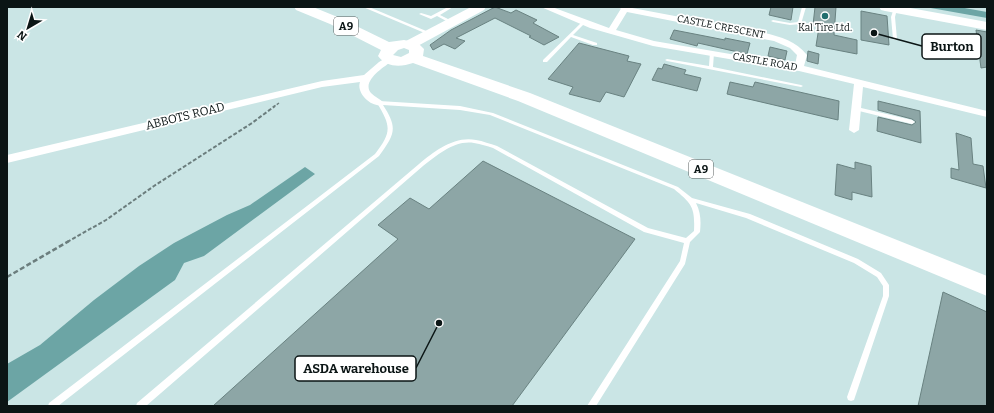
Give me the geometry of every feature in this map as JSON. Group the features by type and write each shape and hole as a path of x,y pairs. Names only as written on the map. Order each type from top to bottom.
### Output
{"main road":[{"name":"A9","path":"301,7 335,21 389,53"},
{"name":"A9","path":"411,52 987,286"},
{"path":"389,53 398,62 411,52"}],"street":[{"path":"411,52 429,33 480,7"},
{"name":"CASTLE ROAD","path":"545,7 584,22 653,43 799,68 987,114"},
{"name":"CASTLE CRESCENT","path":"611,31 624,8 759,34 790,44 802,55 799,68"},
{"path":"890,8 987,26"},
{"path":"378,103 370,99 363,86 365,78 389,53"},
{"name":"ABBOTS ROAD","path":"7,159 322,84 365,78"},
{"path":"854,130 859,83"}],"lane":[{"path":"364,7 429,33"},
{"path":"421,14 431,18 451,7"},
{"path":"773,21 800,24 804,7"},
{"path":"890,8 893,17 895,39"},
{"path":"437,14 451,22"},
{"path":"545,61 584,22"},
{"path":"570,35 595,44"},
{"path":"711,68 712,53"},
{"path":"668,60 801,86"},
{"path":"378,103 460,108 491,114 676,188 692,200 748,216 856,260 879,275 886,285 886,296 851,397"},
{"path":"52,406 377,155 387,143 392,130 389,118 378,103"},
{"path":"857,109 912,122"},
{"path":"140,406 421,164 458,142 473,141 495,148 646,230 687,241"},
{"path":"591,406 683,262 687,241 697,232 698,216 692,200"}],"path":[{"path":"7,277 94,227 154,186 252,123 280,103 284,93"}],"water":[{"path":"925,7 959,7 987,12 987,18"},
{"path":"305,167 315,174 204,256 184,263 175,280 7,402 7,364 40,345 94,300 139,266 174,243 227,215 250,205"}],"building":[{"path":"495,7 511,13 516,10 537,20 533,23 559,37 544,45 529,37 531,36 495,18 456,38 465,41 455,49 444,44 433,50 430,45 451,30"},
{"path":"771,7 793,7 791,20 769,15"},
{"path":"815,7 836,7 834,35 857,40 857,54 816,46 819,27 813,25"},
{"path":"861,11 887,16 889,45 861,40"},
{"path":"674,30 725,40 725,38 750,43 747,54 698,43 697,46 670,39"},
{"path":"976,30 987,32 987,67 981,68"},
{"path":"579,43 629,56 627,61 641,64 624,97 606,92 600,102 569,94 573,87 548,79"},
{"path":"770,47 787,51 785,60 768,56"},
{"path":"808,51 819,54 818,64 807,61"},
{"path":"664,64 686,70 684,74 701,78 697,91 652,80 658,68 662,69"},
{"path":"730,82 753,87 755,82 839,101 838,120 727,94"},
{"path":"878,101 920,111 921,143 877,131 878,117 912,125 916,122 912,119 878,110"},
{"path":"956,133 971,138 973,164 983,166 986,188 951,178 951,168 959,170"},
{"path":"483,161 635,239 512,406 213,406 398,239 378,225 410,198 429,209"},
{"path":"855,162 871,166 872,197 852,192 852,200 835,195 837,164 855,169"},
{"path":"943,292 987,312 987,406 918,406"}],"place":[{"name":"Kal Tire Ltd.","path":"825,16"},
{"name":"Burton","path":"874,33"},
{"name":"ASDA warehouse","path":"439,323"}]}
